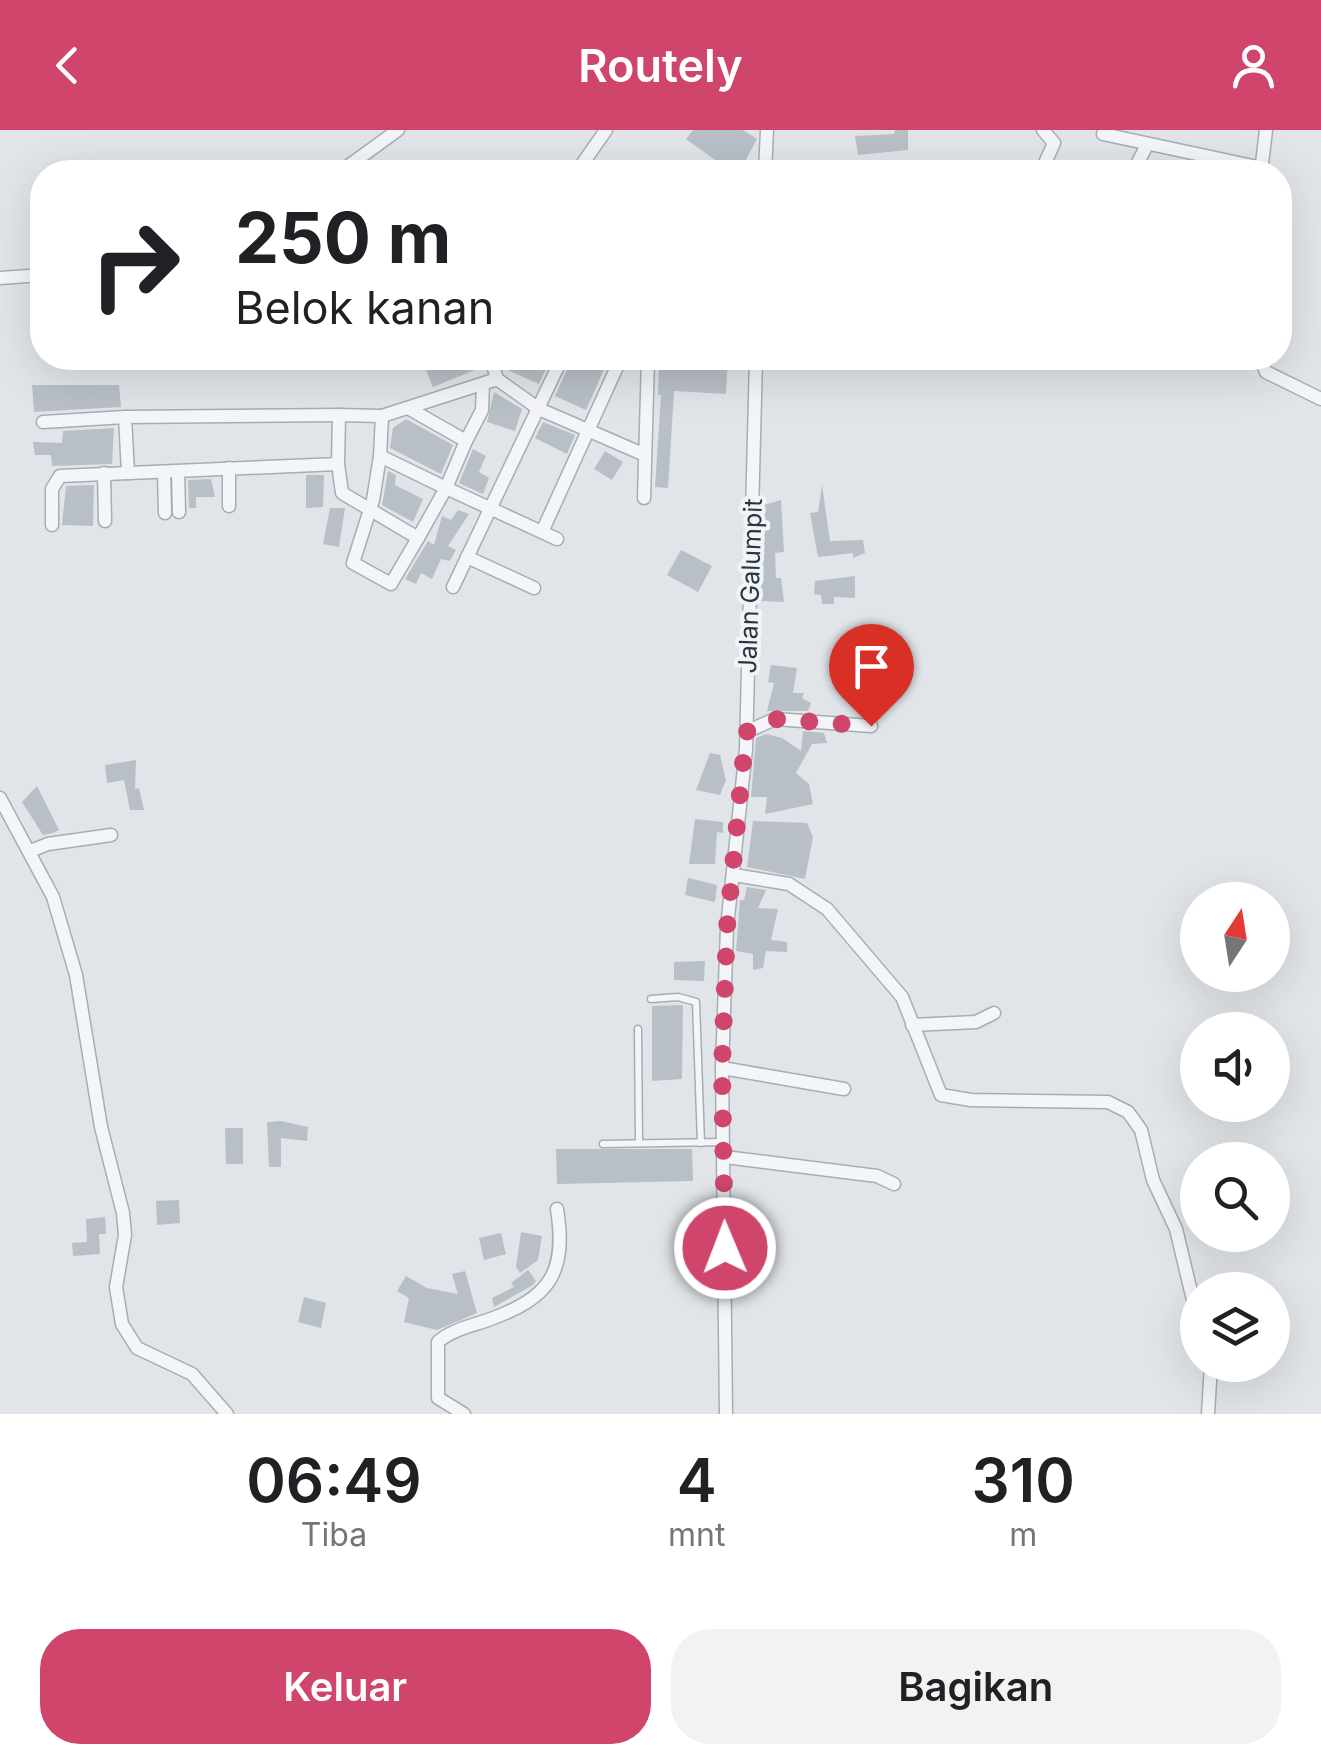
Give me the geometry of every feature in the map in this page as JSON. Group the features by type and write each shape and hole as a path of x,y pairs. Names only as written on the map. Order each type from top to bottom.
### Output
{"street":[{"path":"357,160 398,130"},
{"path":"585,160 606,130"},
{"path":"765,160 767,130"},
{"path":"1043,130 1054,143 1046,160"},
{"path":"1262,160 1266,130"},
{"path":"1102,134 1220,160"},
{"path":"1139,160 1146,145"},
{"path":"0,278 30,276"},
{"path":"382,416 380,456 353,562 385,583 393,582 446,488 482,410 491,370"},
{"path":"452,586 556,370"},
{"path":"542,532 615,370"},
{"path":"644,498 648,370"},
{"name":"Jalan Galumpit","path":"726,1413 722,1068 727,927 746,732 756,370"},
{"path":"1265,370 1321,399"},
{"path":"43,422 317,411 382,416 490,381 539,408 645,455"},
{"path":"408,408 466,441"},
{"path":"339,414 342,493 418,538"},
{"path":"125,417 128,472"},
{"path":"380,456 557,538"},
{"path":"52,526 56,478 338,464"},
{"path":"228,468 228,506"},
{"path":"171,472 172,512"},
{"path":"104,474 105,521"},
{"path":"467,557 534,588"},
{"path":"746,732 775,719 871,726"},
{"path":"0,798 38,848 67,938 101,1126 123,1213 116,1287 122,1324 137,1348 192,1374 227,1414"},
{"path":"38,848 111,836"},
{"path":"734,875 788,884 809,894 902,997 941,1095 971,1100 1108,1102 1128,1112 1141,1130 1153,1180 1176,1229 1186,1272"},
{"path":"912,1026 976,1022 994,1013"},
{"path":"722,1068 844,1089"},
{"path":"724,1150 877,1176 894,1184"},
{"path":"464,1414 438,1398 438,1342 515,1309 551,1282 562,1240 558,1208"},
{"path":"1208,1414 1210,1382"}],"lane":[{"path":"650,999 678,997 696,1002 701,1143"},
{"path":"638,1029 639,1144"},
{"path":"603,1144 701,1143 724,1150"}],"building":[{"path":"693,130 743,130 757,139 746,160 715,160 686,139"},
{"path":"895,130 908,130 908,150 858,155 855,136 894,134"},
{"path":"426,370 475,370 433,387"},
{"path":"507,370 545,370 539,384"},
{"path":"567,370 604,370 586,410 555,396"},
{"path":"659,370 727,370 726,394 674,391 668,488 655,487"},
{"path":"32,385 119,385 121,407 34,412"},
{"path":"494,392 522,409 515,431 487,422"},
{"path":"406,419 453,445 441,474 390,448 393,428"},
{"path":"543,422 575,435 567,454 535,438"},
{"path":"114,428 112,464 52,466 51,455 35,455 33,442 62,443 63,431"},
{"path":"473,449 486,456 479,472 489,478 483,494 459,483"},
{"path":"605,451 623,462 612,480 594,469"},
{"path":"388,471 396,475 395,485 423,499 413,522 382,505"},
{"path":"306,475 324,475 323,507 306,508"},
{"path":"211,479 215,497 196,497 196,508 189,508 188,480"},
{"path":"94,485 93,526 62,525 66,486"},
{"path":"822,485 830,541 863,540 865,553 853,558 853,553 818,557 810,513 818,512"},
{"path":"781,500 784,552 775,553 776,578 781,578 784,602 760,601 764,505"},
{"path":"330,508 345,508 339,547 323,544"},
{"path":"458,510 469,514 448,546 456,550 450,561 441,559 432,579 421,573 416,584 405,579 428,541 434,545 442,516 451,520"},
{"path":"681,550 712,566 698,592 667,575"},
{"path":"855,576 855,598 834,597 834,604 822,604 821,595 814,594 815,581"},
{"path":"771,665 797,668 793,693 804,693 802,698 811,703 808,711 767,711 774,683 768,682"},
{"path":"803,731 824,733 827,743 812,744 796,773 809,784 813,804 765,814 767,797 751,797 756,738 766,734 782,738 801,751"},
{"path":"710,753 720,755 726,780 720,795 696,790"},
{"path":"136,760 135,789 139,788 144,810 130,810 124,780 107,783 105,765"},
{"path":"37,786 59,830 53,833 43,835 22,802"},
{"path":"695,819 723,822 723,833 717,832 715,864 689,864"},
{"path":"753,821 807,823 813,837 805,879 747,867"},
{"path":"688,878 717,885 715,902 685,895"},
{"path":"747,887 766,890 758,908 778,909 771,940 787,942 787,952 766,951 763,968 753,970 753,954 736,951 740,900 744,900"},
{"path":"705,961 704,981 674,980 674,962"},
{"path":"683,1005 682,1079 652,1081 652,1006"},
{"path":"267,1122 308,1127 307,1141 281,1138 281,1167 269,1167"},
{"path":"225,1128 243,1128 243,1164 226,1164"},
{"path":"556,1149 692,1149 693,1181 557,1184"},
{"path":"179,1200 180,1223 157,1225 156,1201"},
{"path":"105,1217 106,1234 99,1234 100,1254 73,1256 72,1243 87,1242 86,1219"},
{"path":"521,1232 542,1236 538,1260 520,1273 516,1267"},
{"path":"501,1233 506,1254 484,1260 479,1238"},
{"path":"528,1270 536,1281 533,1285 494,1307 492,1298 514,1287 511,1283"},
{"path":"465,1271 477,1313 437,1330 404,1322 409,1298 397,1291 406,1276 427,1288 458,1294 452,1274"},
{"path":"304,1297 326,1303 321,1328 298,1322"}],"route":[{"path":"725,1248 722,1068 727,927 738,855 746,732 775,719 871,726"}]}
